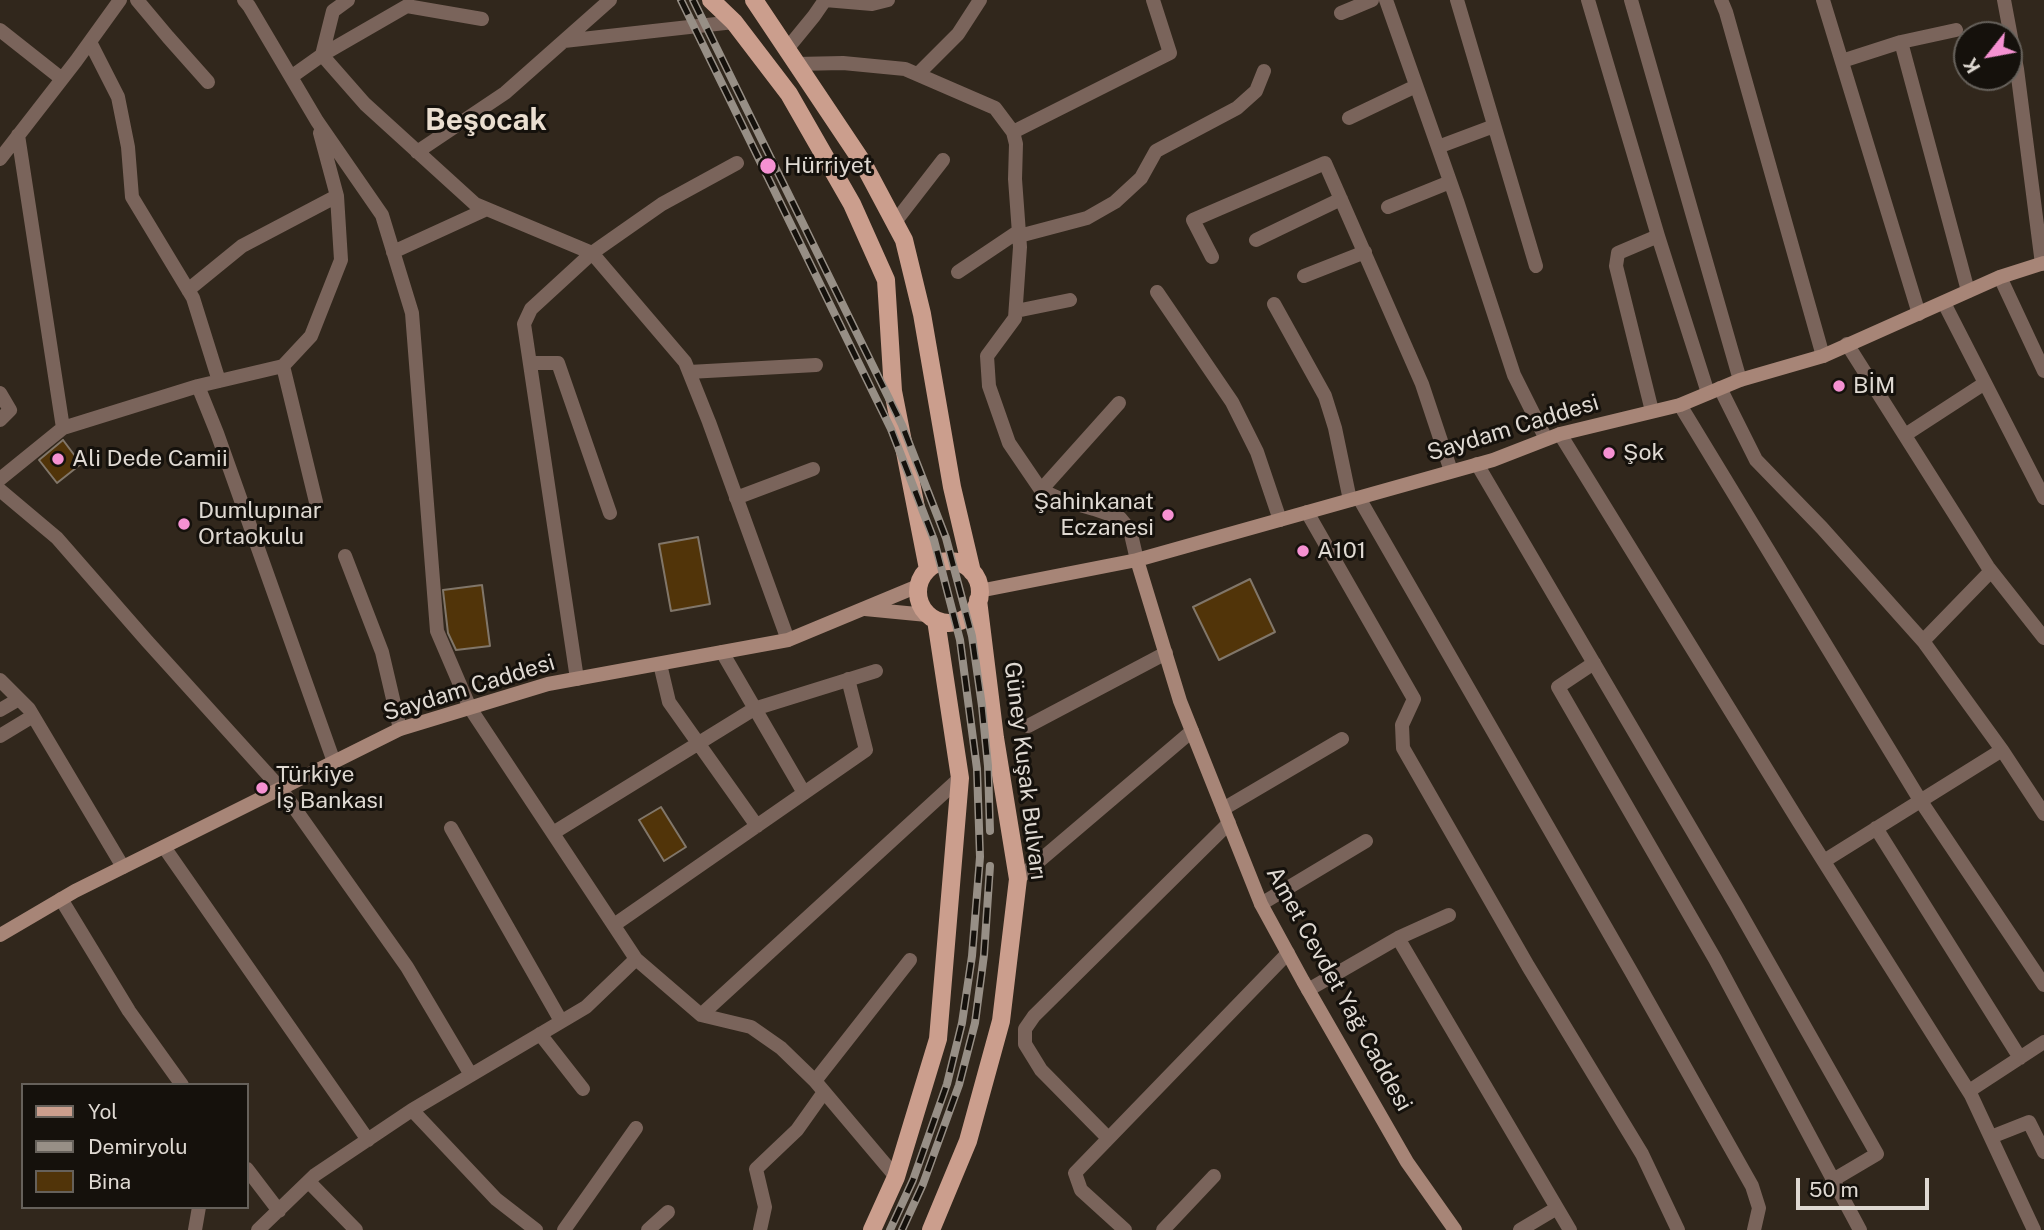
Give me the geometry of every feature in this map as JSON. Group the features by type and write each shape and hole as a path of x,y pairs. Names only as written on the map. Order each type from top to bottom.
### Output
{"main road":[{"path":"711,0 734,22 789,94 852,204 886,280 893,391 928,569"},
{"path":"754,0 863,163 904,240 922,314 952,487 972,572 977,581 979,595 974,610 957,622 946,623 932,617 863,609"},
{"name":"Saydam Caddesi","path":"979,595 1137,560 1477,464 1553,436 1680,405 1740,380 1823,356 1968,290 2043,264"},
{"name":"Amet Cevdet Yağ Caddesi","path":"1137,560 1180,701 1261,904 1407,1162 1455,1230"},
{"path":"872,1230 896,1177 938,1039 960,778 932,617 921,606 918,586 922,576 936,563 956,562 972,572"},
{"name":"Saydam Caddesi","path":"0,935 123,867 400,729 548,684 788,640 918,586"},
{"name":"Güney Kuşak Bulvarı","path":"932,1230 968,1141 1001,1021 1018,879 995,738 979,595"}],"street":[{"path":"0,159 120,0"},
{"path":"137,0 208,82"},
{"path":"244,0 317,121 382,215 412,313 437,631 470,708 636,959 701,1015 751,1027 782,1048 896,1177"},
{"path":"322,55 334,6 348,0"},
{"path":"417,152 505,93 610,0"},
{"path":"888,0 872,4 825,0 792,56 905,69 995,107 1013,132 1016,144 1015,179 1019,233 1016,311 1015,318 986,356 989,386 1009,443 1041,490 1120,518 1130,530 1137,560"},
{"path":"918,74 958,34 979,0"},
{"path":"1013,132 1170,54 1153,0"},
{"path":"1341,13 1372,0"},
{"path":"1386,0 1514,375 1969,1091 2035,1230"},
{"path":"1457,0 1536,266"},
{"path":"1588,0 1658,236 1714,390 1756,460 1822,528 1923,641 2002,750 2044,814"},
{"path":"1631,0 1740,380"},
{"path":"1721,0 1727,12 1823,356"},
{"path":"1823,0 1919,314"},
{"path":"2004,0 2017,69 2043,264"},
{"path":"291,77 322,55 407,6 482,19"},
{"path":"564,41 734,22"},
{"path":"0,30 62,79"},
{"path":"1842,61 1901,42 1953,31"},
{"path":"90,42 118,97 128,147 132,197 193,298 219,381"},
{"path":"1901,42 1968,290"},
{"path":"322,55 365,104 475,204 592,253 685,362 788,640"},
{"path":"958,272 1019,233 1087,218 1115,202 1141,178 1156,151 1237,108 1256,91 1264,71"},
{"path":"1349,118 1416,86"},
{"path":"0,479 63,428 198,386 283,366 312,336 341,260 337,196 317,121"},
{"path":"1438,147 1494,126"},
{"path":"18,135 63,428"},
{"path":"894,222 943,160"},
{"path":"577,679 524,324 531,309 592,253 662,204 737,163"},
{"path":"1212,257 1193,220 1325,163 1422,384 1451,471"},
{"path":"1388,207 1450,182"},
{"path":"188,289 242,246 337,196"},
{"path":"1256,240 1340,198"},
{"path":"393,252 487,209"},
{"path":"1652,411 1616,266 1618,253 1658,236"},
{"path":"1304,276 1365,253"},
{"path":"2000,277 2044,371"},
{"path":"1157,292 1232,402 1257,452 1280,520"},
{"path":"1016,311 1070,300"},
{"path":"1944,303 2044,498"},
{"path":"1274,304 1325,396 1354,499 1632,973 1752,1186 1759,1208 1755,1230"},
{"path":"1847,344 1991,571 2044,638"},
{"path":"530,363 558,363 610,513"},
{"path":"689,372 816,365"},
{"path":"283,366 316,502"},
{"path":"1905,435 1985,383"},
{"path":"198,386 334,762"},
{"path":"0,393 10,410 0,420"},
{"path":"1041,490 1118,403"},
{"path":"1680,405 1920,800 2044,985"},
{"path":"1477,464 1737,907 1877,1154 1833,1180"},
{"path":"736,498 813,470"},
{"path":"0,489 57,538 281,789 407,967 471,1075"},
{"path":"1307,512 1414,699 1402,725 1403,748 1528,966 1642,1154 1678,1230"},
{"path":"345,556 382,652 400,729"},
{"path":"1923,641 1991,571"},
{"path":"722,652 804,793"},
{"path":"1028,726 1166,653"},
{"path":"1594,663 1558,687 1715,958 1860,1230"},
{"path":"660,664 668,702 757,826"},
{"path":"553,833 754,709 876,671"},
{"path":"614,925 866,750 848,679"},
{"path":"0,680 33,716 123,867"},
{"path":"0,710 19,699"},
{"path":"0,737 33,716"},
{"path":"1018,879 1192,731"},
{"path":"1223,808 1342,739"},
{"path":"1824,861 2002,750"},
{"path":"701,1015 960,778"},
{"path":"1108,1138 1041,1070 1025,1044 1025,1029 1034,1016 1229,823"},
{"path":"451,828 561,1021"},
{"path":"1877,828 2020,1058"},
{"path":"1261,904 1366,841"},
{"path":"164,847 368,1140"},
{"path":"61,900 129,1011 182,1083"},
{"path":"1308,990 1398,938 1449,915"},
{"path":"1398,938 1570,1230"},
{"path":"1125,1230 1081,1190 1075,1173 1288,953"},
{"path":"258,1230 309,1182 412,1110 586,1007 636,959"},
{"path":"760,1230 765,1207 756,1169 797,1130 819,1087 910,960"},
{"path":"540,1034 583,1088"},
{"path":"1969,1091 2044,1042"},
{"path":"412,1110 496,1199 536,1230"},
{"path":"1991,1137 2029,1122 2044,1152"},
{"path":"564,1230 636,1128"},
{"path":"248,1170 279,1210"},
{"path":"1163,1230 1214,1176"},
{"path":"309,1182 356,1230"},
{"path":"1520,1230 1557,1208"},
{"path":"195,1230 199,1209"},
{"path":"648,1230 668,1212"}],"building":[{"name":"Ali Dede Camii","path":"63,440 81,464 57,483 39,460"},
{"path":"698,537 710,604 671,611 659,544"},
{"path":"1250,579 1275,632 1219,660 1193,607"},
{"path":"482,585 490,646 456,650 448,633 443,590"},
{"path":"661,807 686,847 664,861 639,820"}],"railway":[{"path":"681,0 891,429 934,540 960,640 977,769 980,857 972,956 962,1023 947,1084 913,1180 890,1230"},
{"path":"693,0 902,425 946,538 972,636 988,766 990,831"},
{"path":"902,1230 923,1184 959,1085 975,1023 984,955 990,866"}],"place":[{"name":"Hürriyet","path":"768,166"},
{"name":"BİM","path":"1839,386"},
{"name":"Şok","path":"1609,453"},
{"name":"Ali Dede Camii","path":"58,459"},
{"name":"Şahinkanat Eczanesi","path":"1168,515"},
{"name":"Dumlupınar Ortaokulu","path":"184,524"},
{"name":"A101","path":"1303,551"},
{"name":"Türkiye İş Bankası","path":"262,788"}],"district":[{"name":"Beşocak","path":"486,121"}]}
